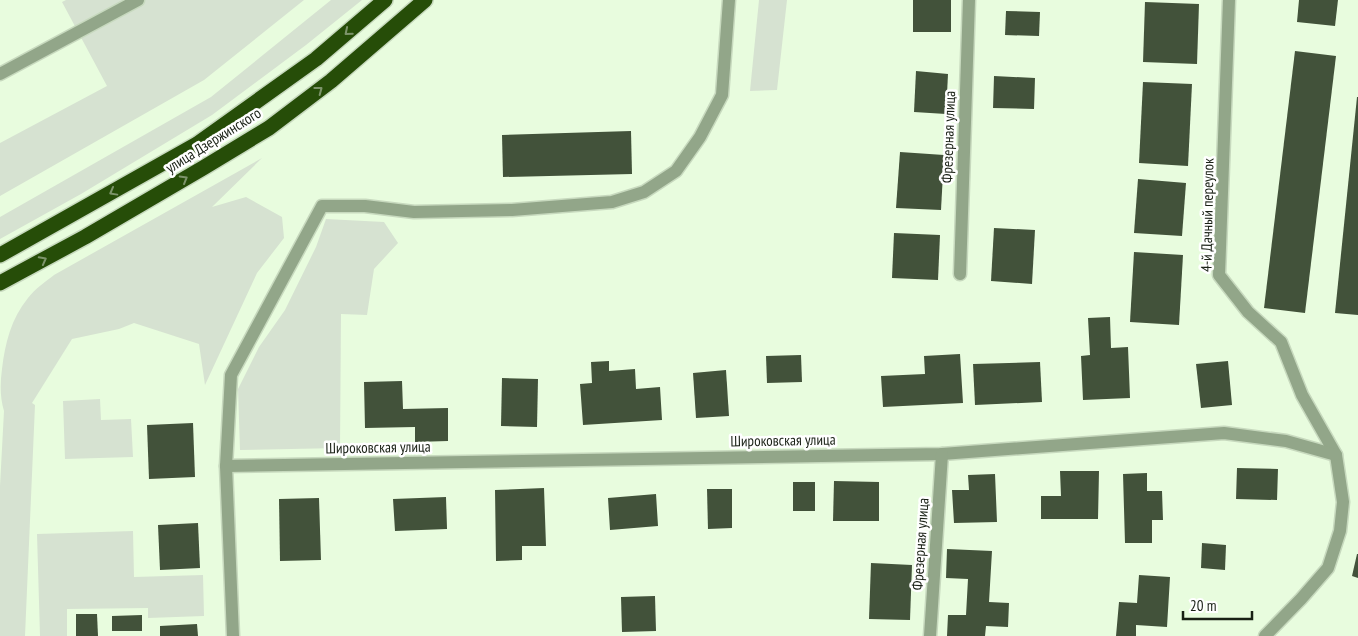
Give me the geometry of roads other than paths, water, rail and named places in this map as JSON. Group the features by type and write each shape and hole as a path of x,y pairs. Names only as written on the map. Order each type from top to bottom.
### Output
{"highway":[{"name":"улица Дзержинского","path":"0,255 197,144 316,59 385,0"},
{"name":"улица Дзержинского","path":"0,283 84,238 269,128 331,81 425,0"}],"street":[{"path":"0,74 138,0"},
{"path":"234,636 226,466 231,375 322,206 365,206 414,212 512,210 612,202 644,192 676,171 700,137 722,95 729,0"},
{"name":"Фрезерная улица","path":"960,274 969,0"},
{"name":"4-й Дачный переулок","path":"1229,0 1219,275 1248,312 1281,342 1302,395 1336,455 1343,502 1340,531 1328,568 1265,636"},
{"name":"Широковская улица","path":"226,466 942,454 1224,433 1286,441 1336,455"},
{"name":"Фрезерная улица","path":"930,636 942,454"}]}
